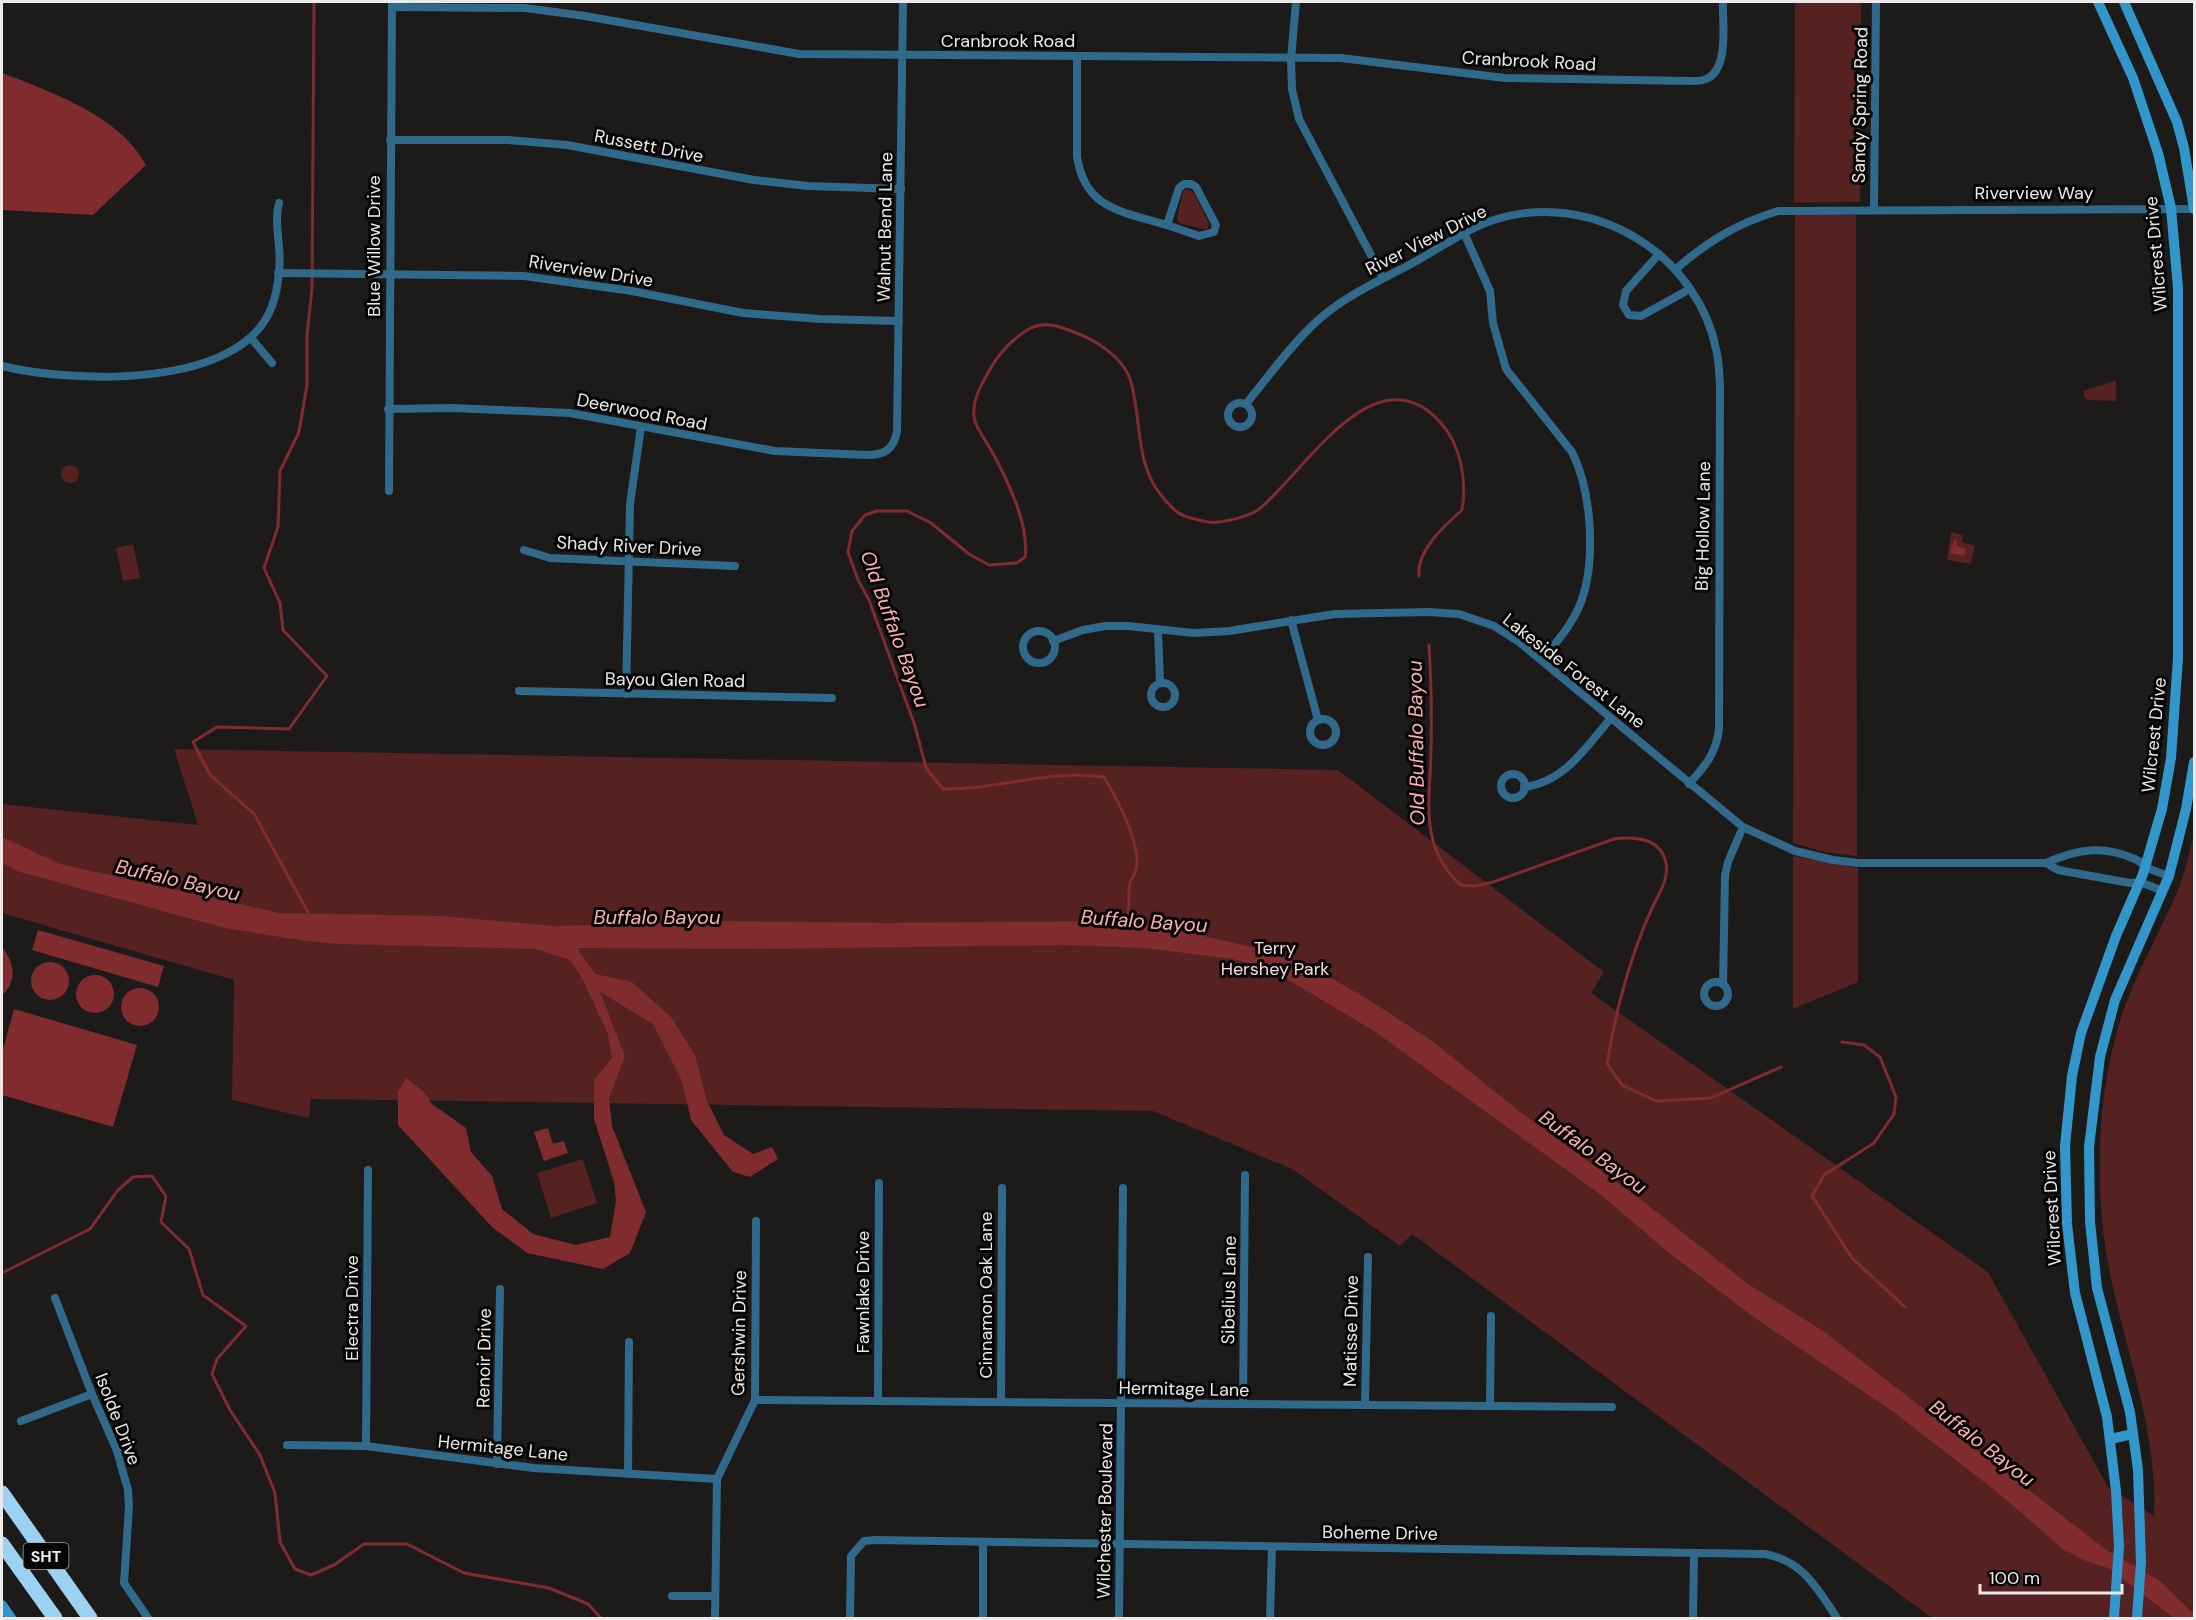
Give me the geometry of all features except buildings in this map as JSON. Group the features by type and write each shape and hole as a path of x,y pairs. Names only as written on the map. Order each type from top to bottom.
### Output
{"highway":[{"name":"SHT","path":"2,1493 90,1618"},
{"name":"SHT","path":"2,1544 55,1618"}],"main road":[{"name":"Wilcrest Drive","path":"2098,2 2133,78 2152,131 2171,208 2178,288 2178,658 2170,767 2146,867 2101,974 2081,1033 2072,1076 2065,1146 2067,1224 2075,1293 2107,1417 2117,1502 2119,1546 2114,1618"},
{"path":"2124,2 2177,122 2184,148 2194,209"},
{"name":"Wilcrest Drive","path":"2137,1618 2141,1562 2141,1512 2133,1434 2097,1288 2090,1222 2089,1147 2100,1057 2115,1000 2169,876 2186,809 2194,762"},
{"path":"2110,1438 2133,1434"},
{"path":"2,1605 11,1618"}],"street":[{"name":"Walnut Bend Lane","path":"889,450 895,442 897,431 903,2"},
{"path":"1296,2 1291,59 1292,89 1299,119 1383,278"},
{"name":"Cranbrook Road","path":"392,4 525,8 585,16 758,49 799,54 1341,58 1505,78 1626,80 1706,79 1715,71 1720,60 1723,2"},
{"name":"Sandy Spring Road","path":"1874,208 1876,2"},
{"name":"Blue Willow Drive","path":"388,491 392,4"},
{"path":"1077,56 1077,156 1079,172 1085,186 1110,208 1167,225 1207,236 1214,232 1216,225 1196,187 1191,183 1179,188 1167,225"},
{"name":"Russett Drive","path":"390,140 508,141 567,145 754,180 808,186 901,189"},
{"path":"2,366 51,376 130,377 212,358 240,346 251,338 267,318 272,306 280,251 275,224 279,203"},
{"path":"1676,269 1719,236 1756,217 1778,211 1874,208"},
{"name":"Riverview Way","path":"1874,208 2194,209"},
{"name":"River View Drive","path":"1246,404 1317,321 1351,296 1486,222 1511,215 1568,213 1594,218 1630,233 1676,269"},
{"path":"1465,235 1490,291 1493,322 1506,369 1572,452 1579,467 1587,498 1588,562 1582,596 1568,630 1542,660"},
{"path":"1659,254 1626,291 1623,304 1629,315 1641,316 1690,290"},
{"name":"Big Hollow Lane","path":"1676,269 1701,308 1716,348 1720,385 1719,729 1717,746 1712,758 1689,784"},
{"name":"Riverview Drive","path":"278,273 524,276 632,291 743,313 820,319 899,321"},
{"path":"251,338 272,363"},
{"name":"Deerwood Road","path":"388,409 529,410 570,413 775,451 880,455 889,450"},
{"path":"626,694 632,478 641,427"},
{"name":"Shady River Drive","path":"524,550 550,558 735,566"},
{"name":"Lakeside Forest Lane","path":"1053,641 1083,630 1105,626 1128,626 1158,631 1194,633 1229,631 1291,620 1354,613 1459,614 1494,626 1542,660 1743,827 1795,851 1833,860 2046,863 2070,873 2130,883 2140,882 2163,891"},
{"path":"1291,620 1318,720"},
{"path":"1158,631 1160,683"},
{"path":"1033,632 1046,633 1053,641 1055,648 1048,660 1035,663 1024,654 1024,641 1033,632"},
{"name":"Bayou Glen Road","path":"519,691 832,698"},
{"path":"1524,787 1554,779 1573,763 1611,718"},
{"path":"1723,984 1725,876 1728,862 1743,827"},
{"name":"Lakeside Forest Lane","path":"2046,863 2071,851 2105,851 2137,860 2146,867 2169,876"},
{"name":"Electra Drive","path":"366,1446 368,1170"},
{"name":"Sibelius Lane","path":"1243,1404 1245,1175"},
{"name":"Fawnlake Drive","path":"878,1401 879,1184"},
{"name":"Cinnamon Oak Lane","path":"1001,1402 1002,1188"},
{"name":"Wilchester Boulevard","path":"1119,1618 1123,1188"},
{"name":"Gershwin Drive","path":"715,1618 717,1479 755,1400 756,1221"},
{"name":"Matisse Drive","path":"1365,1405 1368,1257"},
{"name":"Renoir Drive","path":"497,1464 500,1288"},
{"name":"Isolde Drive","path":"55,1298 117,1451 129,1506 124,1583 148,1618"},
{"path":"1490,1406 1491,1316"},
{"path":"628,1473 629,1342"},
{"path":"21,1421 92,1394"},
{"name":"Hermitage Lane","path":"755,1400 1612,1407"},
{"name":"Hermitage Lane","path":"287,1445 366,1446 497,1464 717,1479"},
{"path":"117,1451 130,1446"},
{"name":"Boheme Drive","path":"850,1618 851,1556 855,1548 864,1541 894,1540 1765,1554 1780,1557 1810,1578 1837,1618"},
{"path":"983,1542 983,1618"},
{"path":"1270,1618 1272,1547"},
{"path":"1693,1618 1694,1554"},
{"path":"672,1596 715,1596"}],"green space":[{"path":"1795,2 1861,2 1860,202 1794,203"},
{"path":"1187,189 1194,193 1209,224 1207,230 1180,223 1177,219 1183,191"},
{"path":"1795,215 1856,215 1857,856 1825,852 1793,843"},
{"path":"2116,380 2116,401 2088,400 2084,397 2084,391"},
{"path":"70,465 78,470 79,474 74,482 70,483 62,478 61,474 66,466"},
{"path":"1951,532 1963,535 1962,542 1975,546 1971,564 1947,560"},
{"path":"133,544 140,578 123,581 116,548"},
{"name":"Terry Hershey Park","path":"174,749 1338,770 1604,972 1591,993 1988,1272 2108,1487 2154,1516 2154,1479 2149,1442 2107,1258 2100,1193 2100,1138 2106,1082 2118,1027 2133,987 2181,883 2194,833 2194,1618 1932,1618 1412,1234 1400,1246 1292,1169 1153,1111 311,1099 309,1118 232,1100 234,980 2,913 2,804 198,825"},
{"path":"1793,856 1858,868 1858,982 1793,1009"},
{"path":"583,1159 597,1203 551,1218 537,1173"}],"shaded area":[{"path":"2,73 62,97 101,119 134,147 146,165 93,215 2,210"},
{"path":"1954,539 1957,540 1957,546 1966,549 1964,556 1950,553"},
{"path":"2,837 60,864 279,913 441,916 555,926 728,921 886,923 1108,921 1160,926 1260,949 1317,970 1366,998 1432,1041 1519,1111 1640,1199 1748,1284 1823,1331 2105,1549 2160,1581 2194,1614 2194,1618 2174,1618 2108,1568 2086,1561 2063,1549 1997,1492 1895,1413 1755,1318 1669,1253 1601,1195 1374,1031 1272,970 1233,959 1145,948 1065,945 762,949 577,948 595,974 632,982 671,1017 695,1055 707,1101 724,1135 753,1154 772,1147 778,1159 750,1177 733,1172 691,1120 682,1081 653,1024 600,992 625,1056 609,1098 612,1126 646,1212 630,1253 603,1269 527,1253 492,1227 398,1125 398,1092 406,1078 424,1092 432,1104 466,1128 471,1152 492,1176 502,1209 533,1234 576,1245 610,1237 616,1201 614,1182 594,1119 594,1080 612,1058 608,1034 582,978 570,960 536,949 338,944 225,928 20,872 2,863"},
{"path":"38,930 164,966 158,987 32,950"},
{"path":"2,948 12,965 12,978 2,995"},
{"path":"50,962 63,968 69,981 63,994 50,1000 37,994 31,981 37,968"},
{"path":"95,975 108,981 114,994 108,1007 95,1013 82,1007 76,994 82,981"},
{"path":"140,988 153,994 159,1007 153,1020 140,1026 127,1020 121,1007 127,994"},
{"path":"14,1009 137,1045 113,1127 2,1095 2,1053"},
{"path":"548,1128 553,1144 564,1141 568,1153 544,1161 534,1132"}],"waterway":[{"path":"309,914 254,814 210,775 193,742 217,727 289,729 327,676 283,630 280,603 264,568 278,527 280,471 299,432 307,385 307,336 312,288 314,2"},
{"name":"Old Buffalo Bayou","path":"1126,925 1130,883 1136,870 1137,859 1127,822 1104,777 1063,776 943,789 926,768 915,726 869,600 858,580 848,552 852,531 865,515 877,511 907,511 931,523 969,554 989,565 1017,563 1025,557 1024,531 1016,502 991,450 978,429 974,410 978,392 1002,352 1029,329 1041,325 1057,326 1090,339 1121,363 1130,379 1134,395 1140,442 1148,472 1165,500 1178,512 1190,518 1215,523 1258,510 1341,426 1365,409 1390,400 1415,403 1440,422 1453,441 1461,463 1464,487 1462,510 1440,531 1427,548 1419,567 1419,576"},
{"name":"Old Buffalo Bayou","path":"1429,645 1431,683 1429,803 1432,838 1447,870 1461,885 1474,886 1493,882 1614,839 1646,840 1659,848 1663,855 1667,869 1665,880 1631,963 1619,1003 1607,1064 1622,1085 1656,1101 1711,1098 1781,1067"},
{"name":"Old Buffalo Bayou","path":"1842,1042 1864,1045 1880,1057 1896,1097 1894,1114 1874,1143 1824,1175 1812,1196 1852,1258 1905,1307"},
{"path":"2,1273 90,1229 118,1190 133,1177 152,1176 166,1196 161,1222 189,1249 203,1295 246,1326 217,1359 212,1374 230,1410 260,1455 275,1493 280,1542 295,1569 311,1575 334,1565 364,1544 407,1544 464,1573 549,1588 588,1604 601,1618"}],"water label":[{"name":"Buffalo Bayou","path":"178,880"},
{"name":"Buffalo Bayou","path":"657,917"},
{"name":"Buffalo Bayou","path":"1144,921"},
{"name":"Buffalo Bayou","path":"1593,1152"},
{"name":"Buffalo Bayou","path":"1982,1443"}]}
